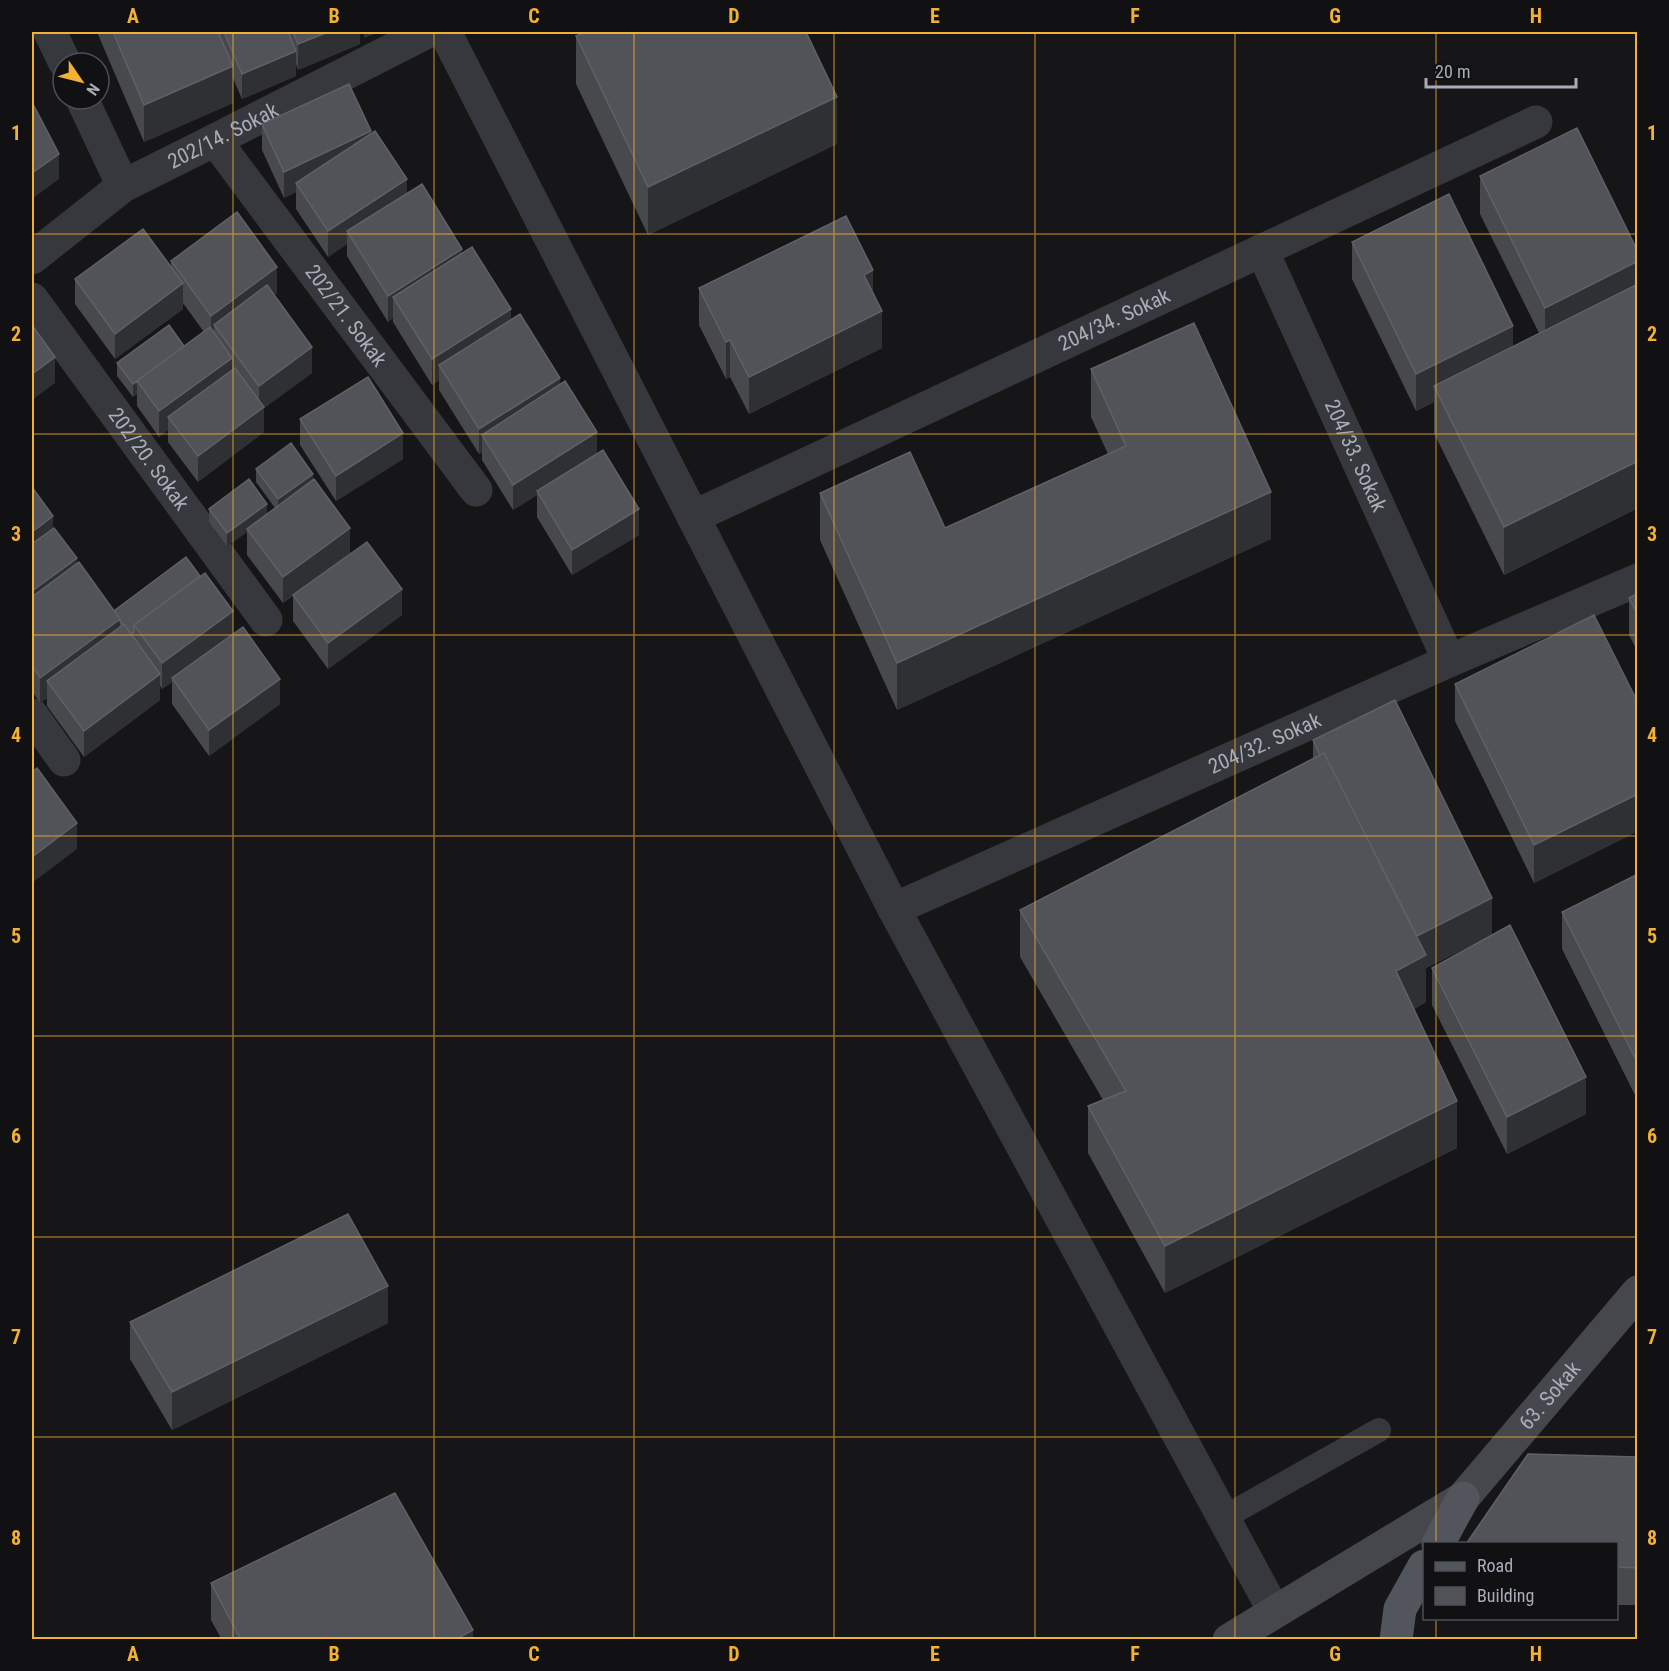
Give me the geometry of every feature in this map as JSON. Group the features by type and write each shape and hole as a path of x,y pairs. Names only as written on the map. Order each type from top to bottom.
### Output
{"main road":[{"name":"63. Sokak","path":"1229,1640 1464,1498 1638,1292"},
{"path":"1439,1542 1464,1498"},
{"path":"1395,1640 1400,1610 1423,1570"}],"street":[{"path":"50,32 59,51"},
{"name":"202/14. Sokak","path":"32,258 123,186 427,32"},
{"path":"445,32 894,909 1274,1611"},
{"path":"88,111 123,186"},
{"name":"204/34. Sokak","path":"693,517 1536,122"},
{"name":"202/21. Sokak","path":"215,140 476,490"},
{"name":"204/33. Sokak","path":"1262,250 1449,661"},
{"name":"202/20. Sokak","path":"32,299 266,621"},
{"name":"204/32. Sokak","path":"894,909 1449,661 1638,580"},
{"path":"32,715 64,760"}],"lane":[{"path":"1223,1518 1379,1430"}],"building":[{"path":"113,32 218,32 233,66 144,105"},
{"path":"224,32 288,32 296,51 242,74"},
{"path":"293,32 328,32 298,44"},
{"path":"586,32 806,32 837,97 648,187 576,36"},
{"path":"349,84 371,131 284,172 262,124"},
{"path":"32,102 59,154 32,173"},
{"path":"1577,128 1638,252 1638,261 1545,308 1480,176"},
{"path":"375,131 407,179 328,231 296,183"},
{"path":"422,184 462,249 388,296 347,231"},
{"path":"1449,194 1513,326 1416,374 1352,242"},
{"path":"237,212 277,267 211,316 171,261"},
{"path":"846,216 873,270 864,275 882,311 749,377 730,340 726,342 699,288"},
{"path":"143,229 183,283 115,334 75,279"},
{"path":"472,247 511,309 432,359 393,297"},
{"path":"1638,284 1638,461 1504,527 1434,386"},
{"path":"267,285 312,347 259,386 214,325"},
{"path":"520,314 560,378 479,429 439,365"},
{"path":"1194,323 1271,492 897,663 820,493 910,452 945,528 1126,446 1091,369"},
{"path":"32,325 55,357 32,374"},
{"path":"169,325 184,346 133,384 117,363"},
{"path":"210,327 232,358 159,411 137,381"},
{"path":"235,368 264,407 198,456 168,417"},
{"path":"368,377 403,433 336,476 300,419"},
{"path":"565,381 597,432 513,485 482,435"},
{"path":"291,443 313,474 278,499 256,469"},
{"path":"603,450 639,509 572,550 537,491"},
{"path":"249,479 267,504 227,533 209,509"},
{"path":"314,479 350,528 283,577 247,529"},
{"path":"32,487 53,516 32,532"},
{"path":"54,528 77,558 32,591 32,544"},
{"path":"367,542 402,589 328,643 293,595"},
{"path":"186,557 200,576 134,625 134,632 131,634 114,611"},
{"path":"79,562 120,619 40,678 32,665 32,597"},
{"path":"205,573 233,611 162,663 134,625"},
{"path":"1638,593 1638,615 1629,598"},
{"path":"1594,615 1638,703 1638,794 1534,845 1455,684"},
{"path":"124,624 160,674 84,731 47,681"},
{"path":"243,627 280,679 209,730 172,678"},
{"path":"1395,700 1492,898 1417,936 1324,753 1320,755 1313,740"},
{"path":"1324,753 1426,955 1396,971 1457,1101 1165,1246 1088,1106 1126,1091 1020,910"},
{"path":"37,768 77,823 32,857 32,772"},
{"path":"1638,874 1638,1064 1562,912"},
{"path":"1510,925 1586,1077 1507,1117 1432,968"},
{"path":"348,1214 388,1286 172,1392 130,1322"},
{"path":"1528,1454 1638,1457 1638,1568 1618,1567 1618,1542 1467,1542"},
{"path":"395,1493 473,1630 455,1640 241,1640 211,1583"}]}
